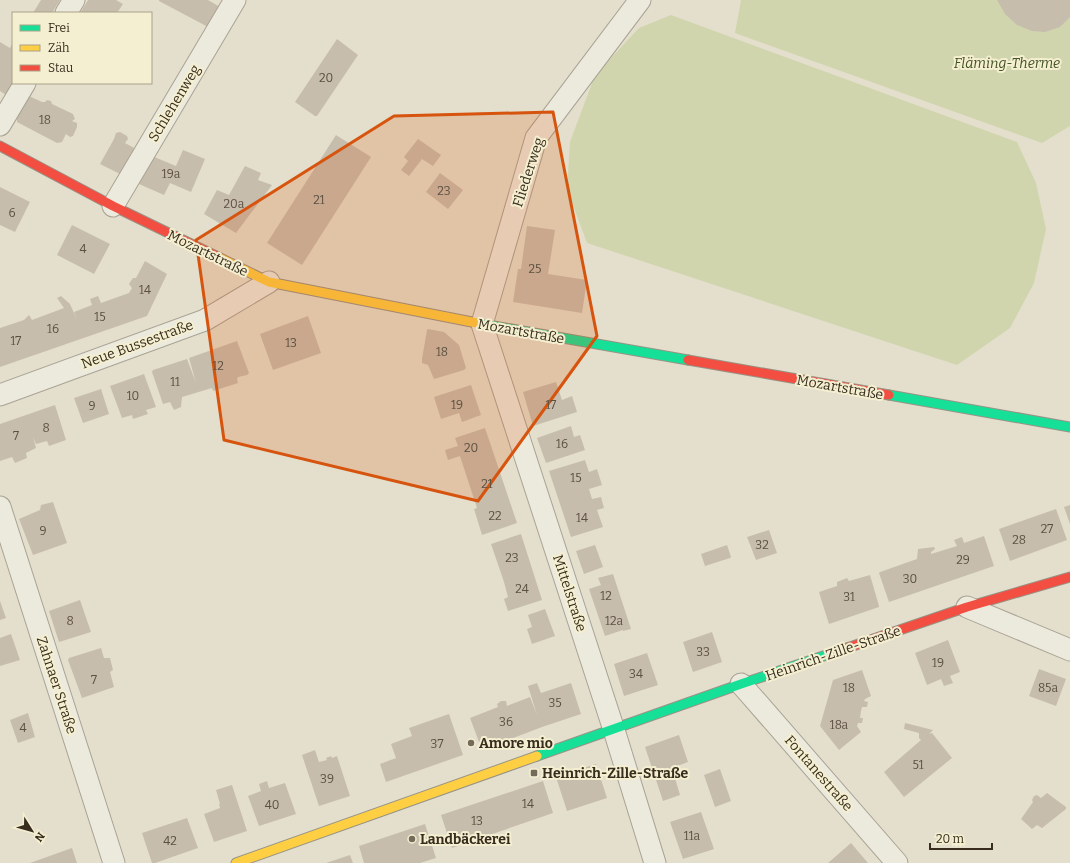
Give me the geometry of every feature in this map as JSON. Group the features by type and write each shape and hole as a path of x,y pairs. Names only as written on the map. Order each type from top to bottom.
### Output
{"street":[{"path":"67,12 74,0"},
{"name":"Schlehenweg","path":"113,206 235,0"},
{"name":"Fliederweg","path":"482,324 536,138 640,0"},
{"path":"0,125 24,84"},
{"name":"Mozartstraße","path":"0,146 113,206 269,282 482,324 1070,427"},
{"name":"Neue Bussestraße","path":"0,395 205,320 269,282"},
{"name":"Mittelstraße","path":"482,324 614,730 655,863"},
{"name":"Zahnaer Straße","path":"0,507 114,863"},
{"name":"Heinrich-Zille-Straße","path":"236,863 741,684 967,607 1070,577"},
{"path":"967,607 1070,650"},
{"name":"Fontanestraße","path":"741,684 897,863"}],"highlighted area":[{"path":"553,112 597,336 478,501 224,440 196,240 394,116"}],"green space":[{"name":"Fläming-Therme","path":"741,0 1070,0 1070,126 1042,143 735,33"},
{"path":"671,15 1017,142 1036,183 1046,229 1034,283 1010,328 957,365 587,243 567,189 570,142 595,75 639,28"}],"building":[{"path":"41,0 60,0 53,12 34,12"},
{"path":"88,0 116,0 123,4 118,12 81,12"},
{"path":"159,0 208,0 220,7 208,27"},
{"path":"997,0 1070,0 1070,17 1060,27 1045,32 1032,31 1017,25 1005,14"},
{"path":"337,39 358,55 317,116 315,116 295,102"},
{"path":"0,42 10,48 12,44 12,84 6,95 0,91"},
{"path":"29,96 42,102 47,100 51,101 52,104 73,114 75,119 72,121 77,123 77,127 73,136 70,137 66,134 62,142 57,143 17,122 17,118"},
{"path":"120,132 127,136 128,139 125,143 136,149 120,174 100,164 116,133"},
{"path":"336,135 371,157 302,265 267,243"},
{"path":"418,139 441,155 433,166 422,159 409,176 401,170 408,161 404,157"},
{"path":"183,150 205,159 191,192 170,183 164,195 139,184 152,156 176,166"},
{"path":"245,166 261,173 258,180 272,185 236,233 204,214 217,190 229,195"},
{"path":"440,173 463,190 448,209 426,192"},
{"path":"0,187 30,202 15,232 0,225"},
{"path":"72,225 110,244 94,274 57,255"},
{"path":"527,226 555,230 548,274 587,280 582,313 513,302 518,269 521,269"},
{"path":"145,261 167,274 147,316 0,367 0,328 24,320 29,315 32,320 64,308 57,298 61,296 70,304 77,320 74,312 92,305 90,299 98,296 101,303 129,293 132,288 129,284 133,278 136,278"},
{"path":"308,316 321,353 273,370 260,334"},
{"path":"428,329 444,332 459,345 466,368 464,370 434,379 428,365 422,363"},
{"path":"237,341 249,373 238,377 238,383 213,391 212,388 182,397 181,407 174,410 170,402 163,404 152,372 153,370 187,359 196,383 189,358"},
{"path":"144,374 156,407 146,410 148,414 133,419 132,415 122,418 110,386"},
{"path":"556,382 562,400 572,396 577,412 533,426 523,392"},
{"path":"471,385 481,415 462,422 459,413 441,419 434,397"},
{"path":"101,389 109,414 83,423 74,398"},
{"path":"55,405 66,440 49,446 47,441 36,444 33,437 36,448 26,453 27,458 15,463 12,457 0,461 0,424"},
{"path":"571,426 574,437 580,435 585,450 546,463 537,438"},
{"path":"485,428 517,523 482,535 474,509 477,508 460,456 448,460 445,450 458,446 455,438"},
{"path":"585,460 589,472 597,469 602,485 589,489 592,499 601,497 604,508 597,510 603,527 571,537 549,471"},
{"path":"53,502 67,543 33,555 19,519 40,510 41,505"},
{"path":"1070,505 1070,524 1064,507"},
{"path":"1056,509 1067,540 1010,561 999,529"},
{"path":"769,530 777,553 756,560 747,537"},
{"path":"521,534 542,600 508,611 504,599 508,597 491,544"},
{"path":"984,536 994,566 889,602 879,573 880,572 917,559 918,549 934,547 935,549 931,552 931,554 957,546 954,540 962,537 964,543"},
{"path":"595,545 603,567 584,574 576,551"},
{"path":"727,545 730,558 705,566 701,554"},
{"path":"613,574 631,629 605,636 589,589 601,585 598,578"},
{"path":"870,575 879,607 829,624 819,592 837,586 837,582 847,578 849,581"},
{"path":"80,600 91,632 59,642 49,611"},
{"path":"0,601 6,618 0,620"},
{"path":"545,609 555,636 532,644 527,629 532,627 528,615"},
{"path":"712,632 722,662 693,672 683,642"},
{"path":"11,634 20,660 0,666 0,638"},
{"path":"948,640 960,672 950,676 953,683 944,686 941,679 927,685 915,653"},
{"path":"101,648 104,658 110,658 113,670 110,672 114,687 82,698 68,660 69,658"},
{"path":"647,653 658,685 624,696 614,664"},
{"path":"1039,669 1066,679 1056,706 1029,696"},
{"path":"862,670 871,696 864,701 868,702 867,707 862,707 860,718 863,718 862,723 858,723 857,726 861,732 839,750 820,726 833,680"},
{"path":"537,683 541,693 571,683 581,714 482,750 470,718 498,707 497,704 501,701 506,701 507,706 530,697 537,715 528,686"},
{"path":"28,713 35,737 18,743 10,720"},
{"path":"449,714 463,755 386,782 380,764 396,758 391,744 412,736 409,728"},
{"path":"905,723 933,730 929,734 932,733 952,758 904,797 884,772 921,740 919,738 919,733 904,729"},
{"path":"679,735 688,762 672,768 680,795 663,801 645,747"},
{"path":"315,750 319,762 327,760 326,758 331,756 332,758 337,756 350,796 319,806 302,755"},
{"path":"596,764 607,798 567,811 556,777"},
{"path":"720,769 731,801 715,807 704,775"},
{"path":"267,781 269,788 285,783 296,814 259,826 248,796 261,791 259,784"},
{"path":"543,781 553,813 452,848 441,815"},
{"path":"232,785 247,831 214,842 204,814 220,808 216,790"},
{"path":"1047,793 1066,807 1066,809 1042,828 1037,825 1032,829 1021,819 1033,802 1032,800 1034,796 1037,795 1041,798"},
{"path":"701,812 714,849 683,859 670,822"},
{"path":"187,818 198,848 152,863 142,833"},
{"path":"425,824 436,858 420,863 364,863 359,846"},
{"path":"851,843 868,863 828,863"},
{"path":"72,848 77,863 30,863"},
{"path":"350,855 353,863 326,863"}],"traffic: fast":[{"path":"477,323 688,360"},
{"path":"889,395 1070,427"},
{"path":"537,756 847,648"}],"traffic: slow":[{"path":"218,257 269,282 477,323"},
{"path":"236,863 537,756"}],"traffic: jam":[{"path":"0,146 113,206 218,257"},
{"path":"688,360 889,395"},
{"path":"847,648 967,607 1070,577"}],"place":[{"name":"Amore mio","path":"471,743"},
{"name":"Heinrich-Zille-Straße","path":"534,773"},
{"name":"Landbäckerei","path":"412,839"}]}
